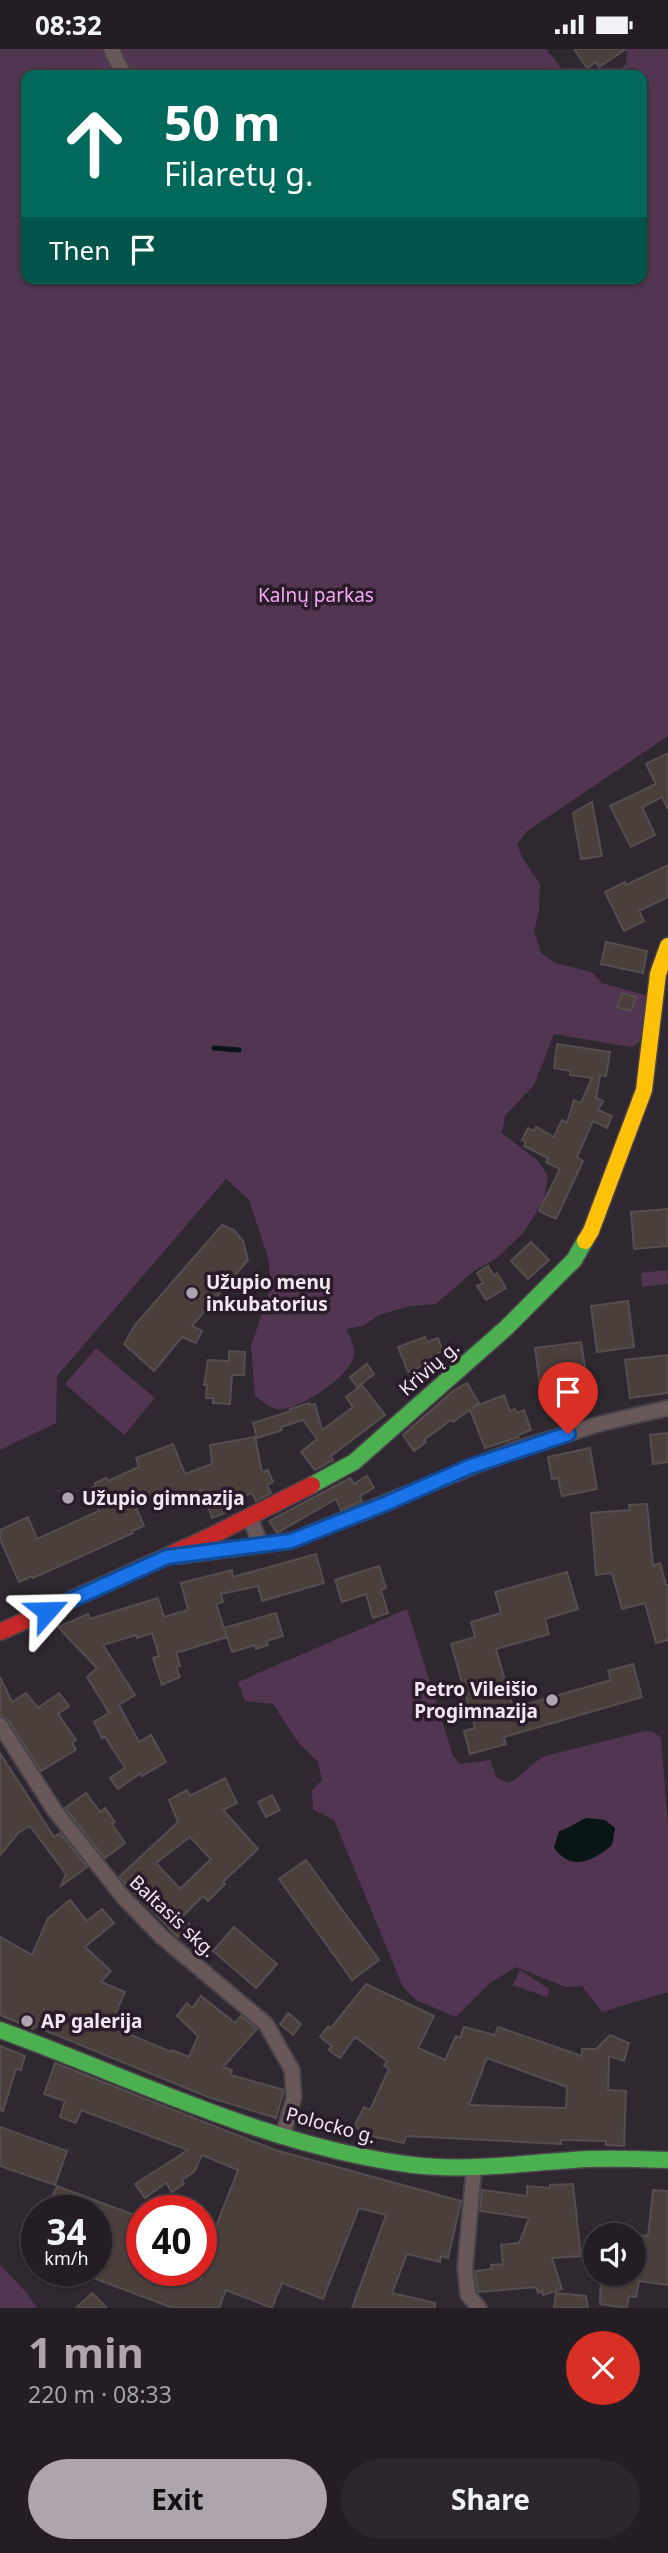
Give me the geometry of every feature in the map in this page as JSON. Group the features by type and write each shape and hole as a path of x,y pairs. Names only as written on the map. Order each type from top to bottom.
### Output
{"street":[{"path":"111,49 122,70"},
{"name":"Krivių g.","path":"0,1632 250,1518 354,1462 506,1328 574,1260 591,1231 644,1090 658,974 668,946"},
{"path":"167,1557 291,1541 516,1450 603,1423 668,1408"},
{"path":"250,1518 261,1545"},
{"name":"Baltasis skg.","path":"0,1725 55,1811 104,1874 161,1936 266,2024 292,2070 294,2097 283,2135"},
{"name":"Polocko g.","path":"0,2031 283,2135 390,2161 474,2168 592,2159 668,2160"},
{"path":"474,2168 465,2268 468,2295 479,2308"}],"green space":[{"name":"Kalnų parkas","path":"0,49 546,49 563,70 21,70 21,284 647,284 647,70 619,70 626,64 627,49 668,49 668,736 527,831 517,844 523,859 540,884 539,911 534,931 541,953 555,963 592,972 602,983 648,996 650,1002 639,1043 631,1047 554,1034 534,1085 505,1116 502,1133 538,1161 548,1176 544,1199 524,1232 497,1258 474,1271 436,1304 410,1306 379,1315 363,1326 346,1329 353,1344 354,1355 351,1363 335,1381 311,1398 288,1408 276,1409 255,1396 251,1346 270,1290 269,1261 249,1200 226,1179 57,1376 56,1423 0,1450"},
{"path":"667,1270 668,1284 642,1287 641,1273"},
{"path":"96,1348 155,1398 124,1435 65,1384"},
{"path":"407,1609 453,1756 460,1764 490,1760 497,1778 508,1783 545,1756 645,1731 653,1732 661,1738 668,1826 668,1992 602,2012 582,1986 566,1987 516,1967 490,1983 456,2017 416,2000 403,1987 334,1820 313,1809 312,1790 322,1780 318,1762 298,1742 273,1704 245,1701 238,1682"},
{"path":"520,1970 549,1989 547,1997 513,1985"},
{"path":"0,2265 26,2292 37,2308 0,2308"}],"shaded area":[{"path":"587,1818 605,1820 615,1828 612,1845 590,1859 575,1862 568,1860 554,1848 559,1831"}],"building":[{"path":"574,49 626,49 599,67 596,62 587,68"},
{"path":"668,753 668,809 662,797 642,807 655,835 631,847 610,806 656,784 646,764"},
{"path":"592,802 602,856 581,859 573,813"},
{"path":"668,865 668,897 639,911 644,921 624,931 605,892"},
{"path":"606,942 647,951 643,973 601,964"},
{"path":"622,993 636,997 631,1011 617,1007"},
{"path":"557,1044 610,1052 606,1076 600,1075 596,1098 603,1101 598,1110 612,1116 607,1128 593,1121 577,1157 583,1161 556,1219 539,1211 560,1169 546,1162 548,1158 524,1146 526,1142 522,1140 528,1128 534,1131 536,1127 554,1137 562,1120 567,1123 574,1100 581,1103 592,1078 570,1075 570,1071 554,1068"},
{"path":"668,1209 668,1246 634,1249 631,1212"},
{"name":"Užupio menų inkubatorius","path":"222,1225 234,1230 243,1241 248,1260 192,1326 202,1331 196,1343 182,1337 154,1371 124,1344 135,1325"},
{"path":"531,1242 549,1260 528,1279 511,1261"},
{"path":"488,1266 494,1276 497,1273 506,1288 486,1300 477,1286 483,1283 477,1273"},
{"path":"628,1301 634,1347 597,1352 591,1306"},
{"path":"425,1337 427,1342 438,1338 443,1351 432,1356 434,1361 408,1372 398,1347"},
{"path":"581,1342 587,1380 540,1386 535,1348"},
{"path":"229,1351 245,1352 244,1375 232,1375 230,1404 213,1403 213,1398 206,1398 207,1385 204,1385 208,1360 229,1361"},
{"path":"668,1355 668,1393 630,1398 625,1360"},
{"path":"367,1364 374,1374 357,1387 350,1377"},
{"path":"467,1383 479,1403 472,1408 504,1395 510,1411 515,1409 517,1413 524,1410 531,1430 518,1435 519,1437 485,1448 470,1410 453,1422 451,1420 414,1451 403,1435 453,1391"},
{"path":"362,1385 385,1415 331,1456 333,1460 315,1470 301,1452 317,1439 303,1420 257,1438 253,1423 309,1403 315,1404 322,1430 353,1407 346,1397"},
{"path":"668,1433 668,1462 653,1464 650,1435"},
{"path":"255,1437 262,1472 268,1470 273,1482 267,1485 271,1493 256,1501 252,1493 230,1501 233,1510 212,1518 202,1490 173,1499 171,1493 136,1507 144,1526 132,1531 133,1533 19,1582 0,1539 0,1530 28,1517 37,1539 99,1511 89,1489 96,1486 95,1483 106,1478 108,1481 139,1467 136,1458 173,1444 185,1474 212,1464 210,1445"},
{"path":"590,1448 597,1489 562,1496 558,1478 552,1479 548,1457"},
{"path":"367,1476 374,1488 360,1496 362,1501 341,1510 336,1499 277,1533 269,1521 350,1478 354,1484"},
{"path":"647,1504 653,1566 660,1563 668,1585 668,1640 656,1643 645,1603 622,1609 612,1573 596,1575 591,1513 630,1510 629,1505"},
{"path":"316,1554 324,1583 262,1601 258,1586 221,1594 223,1602 216,1604 227,1637 176,1653 180,1666 176,1667 180,1677 162,1685 153,1658 159,1656 152,1633 103,1645 135,1695 119,1705 139,1742 151,1735 166,1762 142,1776 141,1773 118,1789 110,1778 125,1768 105,1737 102,1738 94,1722 109,1713 87,1677 97,1668 58,1627 88,1614 90,1619 158,1598 164,1617 188,1610 181,1583 232,1570 233,1577"},
{"path":"379,1566 386,1588 381,1590 388,1613 373,1618 366,1594 342,1602 335,1580"},
{"path":"567,1572 578,1609 545,1619 549,1634 496,1649 513,1708 611,1680 608,1671 633,1664 642,1697 504,1737 506,1744 470,1754 464,1731 475,1728 451,1644 475,1637 471,1622 501,1613 495,1592"},
{"path":"276,1613 283,1636 266,1641 268,1645 256,1649 255,1645 232,1652 224,1628"},
{"path":"0,1677 12,1702 26,1693 38,1708 59,1693 69,1706 58,1714 76,1740 72,1743 76,1750 41,1771 8,1720 0,1715"},
{"path":"0,1753 54,1837 60,1833 87,1867 61,1886 66,1874 30,1826 18,1833 0,1856"},
{"path":"225,1778 237,1803 223,1810 258,1849 223,1882 225,1884 208,1901 203,1896 182,1917 190,1925 178,1937 119,1877 178,1822 169,1800 187,1790 190,1796","holes":["190,1837 211,1859 180,1889 156,1863"]},
{"path":"86,1793 100,1812 105,1808 125,1843 105,1858 65,1808"},
{"path":"272,1795 280,1810 266,1817 258,1802"},
{"path":"306,1860 379,1960 352,1980 279,1879"},
{"path":"70,1900 87,1921 102,1909 114,1923 85,1947 111,1971 101,1982 125,1992 110,2026 189,2057 198,2036 177,2016 187,2003 192,2008 201,1996 235,2023 241,2016 257,2029 223,2067 232,2070 231,2075 284,2090 276,2118 208,2097 34,2026 33,2029 0,2015 0,1937 32,1955 48,1918"},
{"path":"234,1927 277,1964 256,1988 213,1951"},
{"path":"366,1984 434,2016 418,2048 445,2060 456,2036 460,2038 464,2027 495,2035 498,2027 582,2056 582,2049 596,2049 610,2035 629,2043 624,2061 609,2056 608,2090 626,2091 624,2146 606,2145 606,2141 561,2140 561,2144 406,2136 404,2143 375,2137 354,2127 364,2107 370,2110 389,2069 384,2066 387,2061 355,2037 340,2058 329,2050 332,2046 320,2037 328,2026 331,2028","holes":["487,2058 567,2087 566,2108 469,2105"]},
{"path":"288,2013 301,2024 293,2035 280,2024"},
{"path":"0,2046 25,2056 21,2070 16,2069 3,2111 0,2110"},
{"path":"55,2063 275,2150 461,2201 448,2258 441,2256 440,2262 407,2254 392,2293 435,2303 435,2308 352,2308 386,2215 359,2208 323,2299 282,2283 272,2308 226,2290 219,2308 173,2308 112,2285 112,2207 126,2212 126,2286 217,2286 217,2224 238,2170 202,2155 194,2172 182,2180 184,2184 172,2192 166,2183 149,2195 143,2195 135,2184 188,2150 81,2110 76,2123 60,2117 65,2101 44,2094"},
{"path":"0,2127 67,2151 55,2185 0,2166"},
{"path":"573,2184 581,2256 552,2258 562,2289 543,2295 542,2291 538,2293 536,2287 478,2292 475,2271 492,2269 491,2265 503,2264 501,2245 519,2243 529,2218 480,2211 482,2190 527,2196 527,2186 550,2188 550,2185"},
{"path":"57,2186 81,2195 53,2195"},
{"path":"653,2190 668,2191 668,2285 646,2282"},
{"path":"601,2286 638,2286 636,2297 629,2296 627,2308 600,2304"},
{"path":"92,2293 107,2308 76,2308"},
{"path":"556,2293 586,2296 588,2308 554,2308"}],"waterway":[{"path":"214,1048 239,1050"}],"traffic: fast":[{"path":"312,1485 354,1462 506,1328 574,1260 585,1241"},
{"path":"0,2030 203,2109 307,2143 359,2156 435,2167 501,2166 588,2159 668,2160"}],"traffic: slow":[{"path":"585,1241 644,1090 658,974 668,946"}],"traffic: jam":[{"path":"0,1632 211,1536 312,1485"}],"place":[{"name":"Užupio menų inkubatorius","path":"192,1293"},
{"name":"Užupio gimnazija","path":"68,1498"},
{"name":"Petro Vileišio Progimnazija","path":"552,1700"},
{"name":"AP galerija","path":"27,2021"}],"route":[{"path":"47,1611 167,1557 291,1541 469,1467 568,1434"}]}
